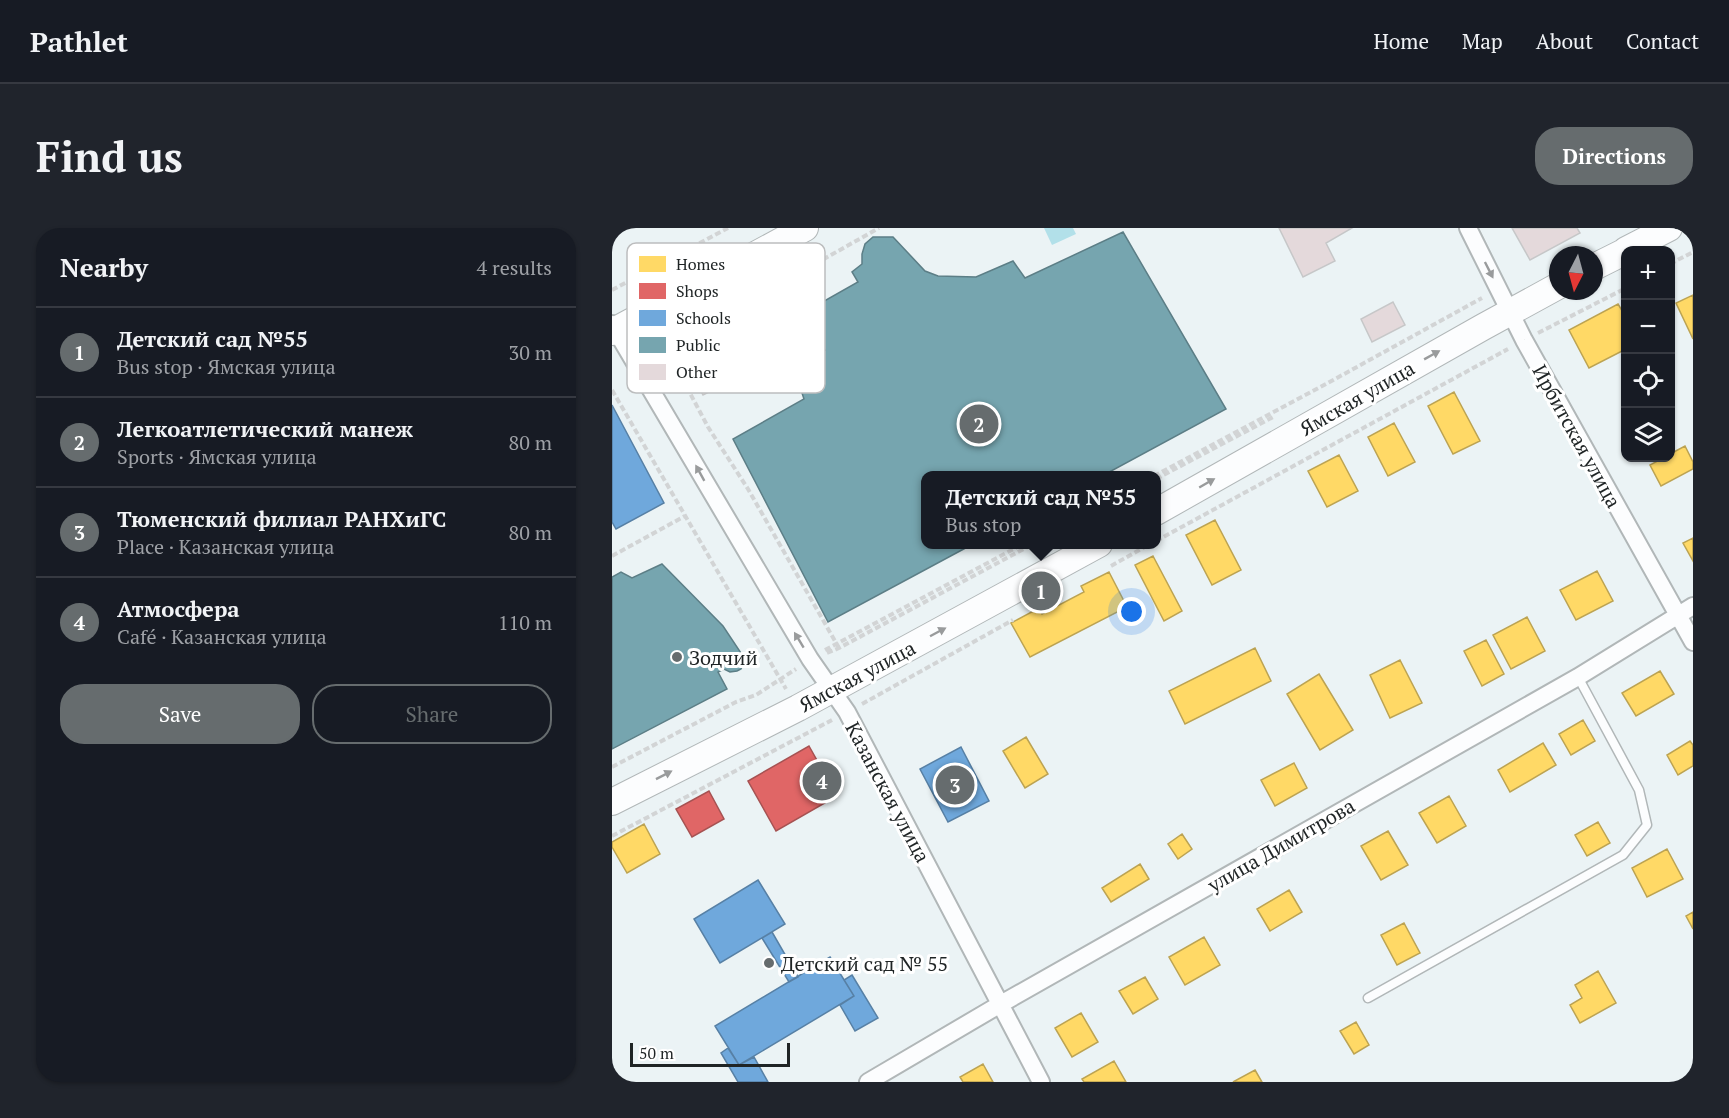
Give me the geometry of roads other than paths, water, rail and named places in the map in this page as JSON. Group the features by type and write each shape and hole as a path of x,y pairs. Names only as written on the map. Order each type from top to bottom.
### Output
{"main road":[{"path":"776,243 805,228"},
{"path":"1635,246 1669,228"},
{"path":"1603,262 1621,254"},
{"name":"Ямская улица","path":"1161,509 1549,291"},
{"path":"613,329 627,322"},
{"name":"Ямская улица","path":"612,802 831,690 1104,556"}],"street":[{"name":"Ирбитская улица","path":"1468,228 1509,313 1693,642"},
{"name":"Казанская улица","path":"613,329 627,352"},
{"name":"Казанская улица","path":"651,393 810,659 847,712 1041,1082"},
{"name":"улица Димитрова","path":"868,1082 999,1005 1578,677 1693,606"}],"lane":[{"path":"1368,998 1623,855 1647,825 1639,790 1578,677"}],"place":[{"name":"Легкоатлетический манеж","path":"979,424"},
{"name":"Детский сад №55","path":"1041,591"},
{"name":"Зодчий","path":"677,657"},
{"name":"Атмосфера","path":"822,781"},
{"name":"Тюменский филиал РАНХиГС","path":"955,785"},
{"name":"Детский сад № 55","path":"769,963"}]}
